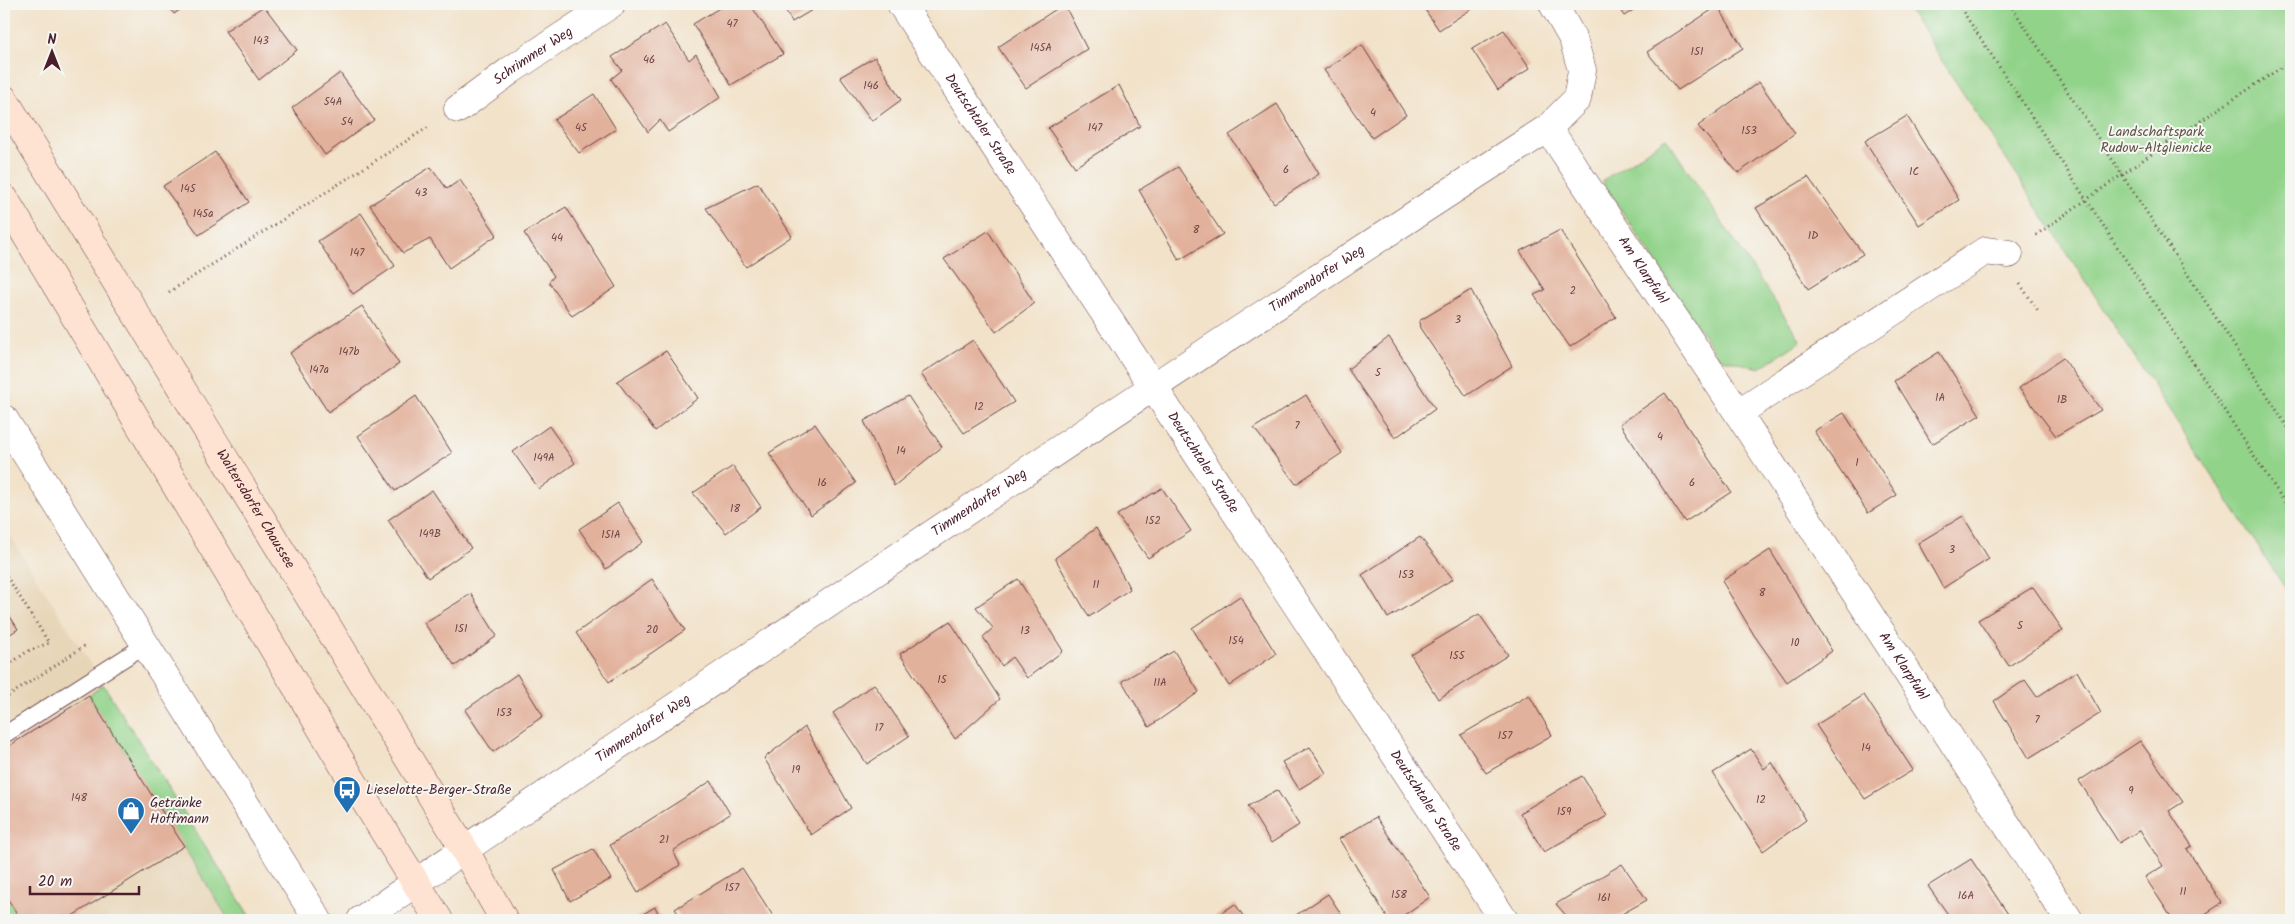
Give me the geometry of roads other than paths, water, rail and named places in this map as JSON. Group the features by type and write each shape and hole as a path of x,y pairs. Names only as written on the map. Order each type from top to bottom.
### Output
{"main road":[{"name":"Waltersdorfer Chaussee","path":"4,99 464,849 504,920"},
{"path":"4,198 354,785 439,920"}],"street":[{"name":"Schrimmer Weg","path":"458,109 511,70 611,4"},
{"name":"Deutschtaler Straße","path":"901,4 1504,920"},
{"name":"Timmendorfer Weg","path":"416,883 1153,386 1548,128 1577,98 1582,70 1573,39 1554,4"},
{"name":"Am Klarpfuhl","path":"1548,128 1738,413 2069,920"},
{"path":"1738,413 1985,251 2009,254"},
{"path":"4,419 318,920"},
{"path":"361,920 416,883"}],"lane":[{"path":"4,734 145,645"}],"place":[{"name":"Lieselotte-Berger-Straße","path":"347,814"},
{"name":"Getränke Hoffmann","path":"131,835"}],"park label":[{"name":"Landschaftspark Rudow-Altglienicke","path":"2156,140"}]}
